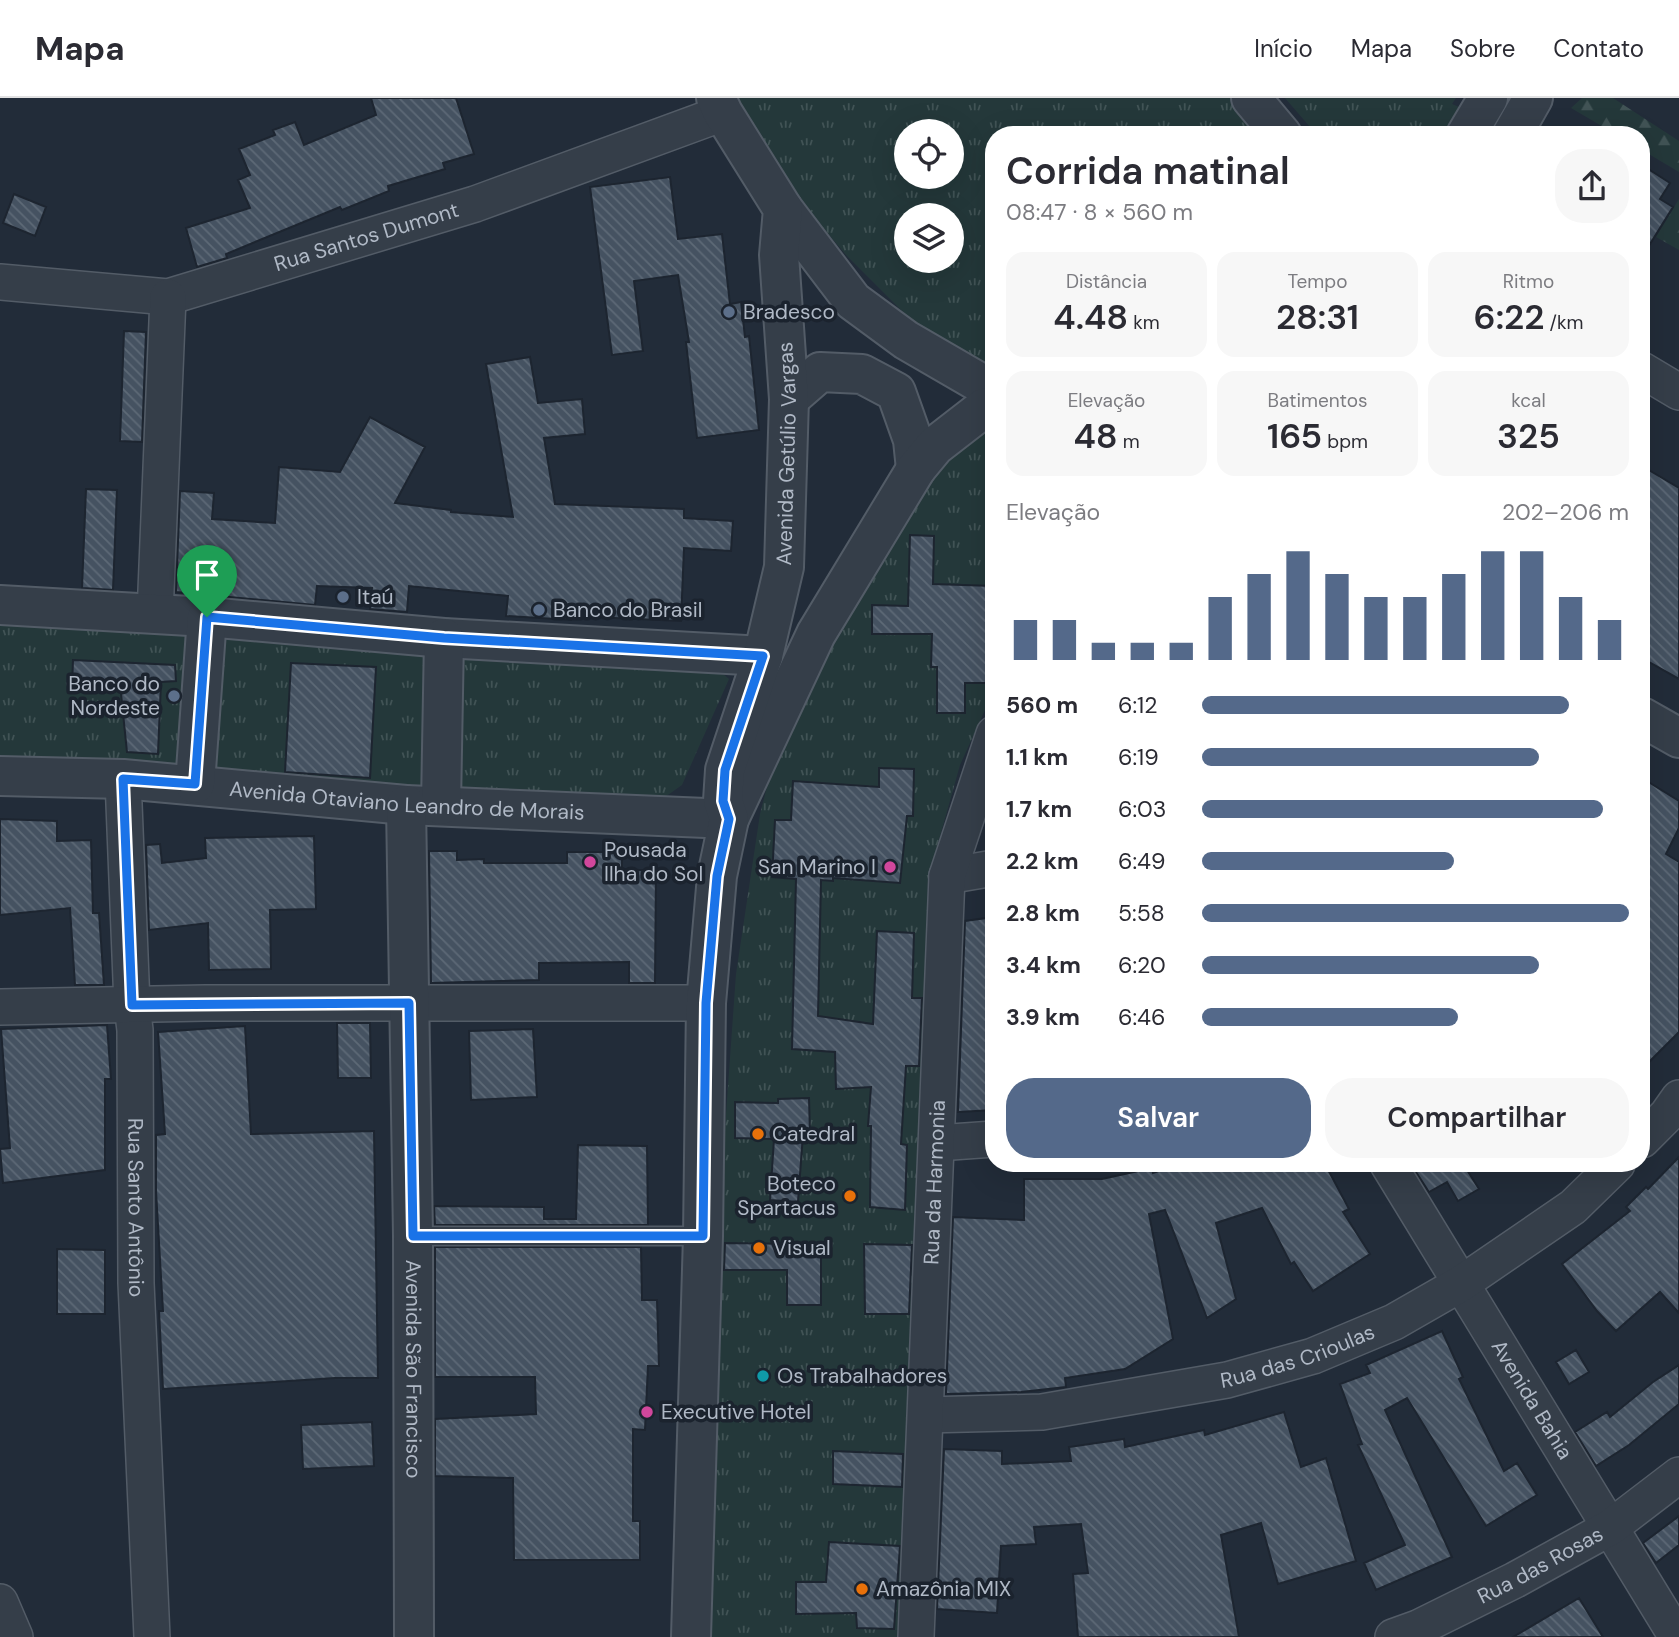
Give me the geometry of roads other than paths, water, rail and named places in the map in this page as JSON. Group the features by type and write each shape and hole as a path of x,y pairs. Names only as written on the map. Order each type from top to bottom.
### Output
{"street":[{"path":"1251,98 1274,126"},
{"path":"1471,126 1488,98"},
{"path":"1517,126 1533,98"},
{"path":"719,106 783,209 853,301 906,340 985,386"},
{"name":"Rua Santos Dumont","path":"0,282 168,297 475,204 719,106"},
{"name":"Avenida Getúlio Vargas","path":"729,819 723,801 725,770 763,656 784,567 789,399 779,255 783,209"},
{"path":"155,615 168,297"},
{"path":"789,399 820,373 862,374 896,393 913,440 916,469"},
{"path":"1650,375 1679,391"},
{"name":"Avenida Getúlio Vargas","path":"691,1637 703,1236 706,1003 717,876 729,819 816,634 916,469 935,446 985,408"},
{"path":"0,605 207,617 444,638 763,656"},
{"path":"195,784 207,617"},
{"name":"Avenida São Francisco","path":"414,1637 413,1236 409,1003 423,805 444,638"},
{"path":"1650,722 1679,738"},
{"name":"Rua da Harmonia","path":"916,1637 947,876 985,761"},
{"name":"Avenida Otaviano Leandro de Morais","path":"0,776 123,779 423,805 729,819"},
{"name":"Rua Santo Antônio","path":"123,779 135,1030 136,1283 152,1637"},
{"path":"947,876 985,869"},
{"path":"0,1007 706,1003"},
{"path":"1650,1132 1679,1098"},
{"path":"937,1143 985,1140"},
{"name":"Avenida Bahia","path":"1393,1172 1677,1637"},
{"name":"Rua das Crioulas","path":"926,1415 1042,1412 1227,1380 1325,1351 1394,1322 1462,1283 1573,1207 1609,1172"},
{"name":"Rua das Rosas","path":"1393,1637 1418,1628 1515,1580 1611,1527 1679,1475"},
{"path":"0,1602 15,1637"}],"lane":[{"path":"413,1236 703,1236"}],"place":[{"name":"Bradesco","path":"729,312"},
{"name":"Itaú","path":"343,597"},
{"name":"Banco do Brasil","path":"539,610"},
{"name":"Banco do Nordeste","path":"174,696"},
{"name":"Pousada Ilha do Sol","path":"590,862"},
{"name":"San Marino I","path":"890,867"},
{"name":"Catedral","path":"758,1134"},
{"name":"Boteco Spartacus","path":"850,1196"},
{"name":"Visual","path":"759,1248"},
{"name":"Os Trabalhadores","path":"763,1376"},
{"name":"Executive Hotel","path":"647,1412"},
{"name":"Amazônia MIX","path":"862,1589"}]}
